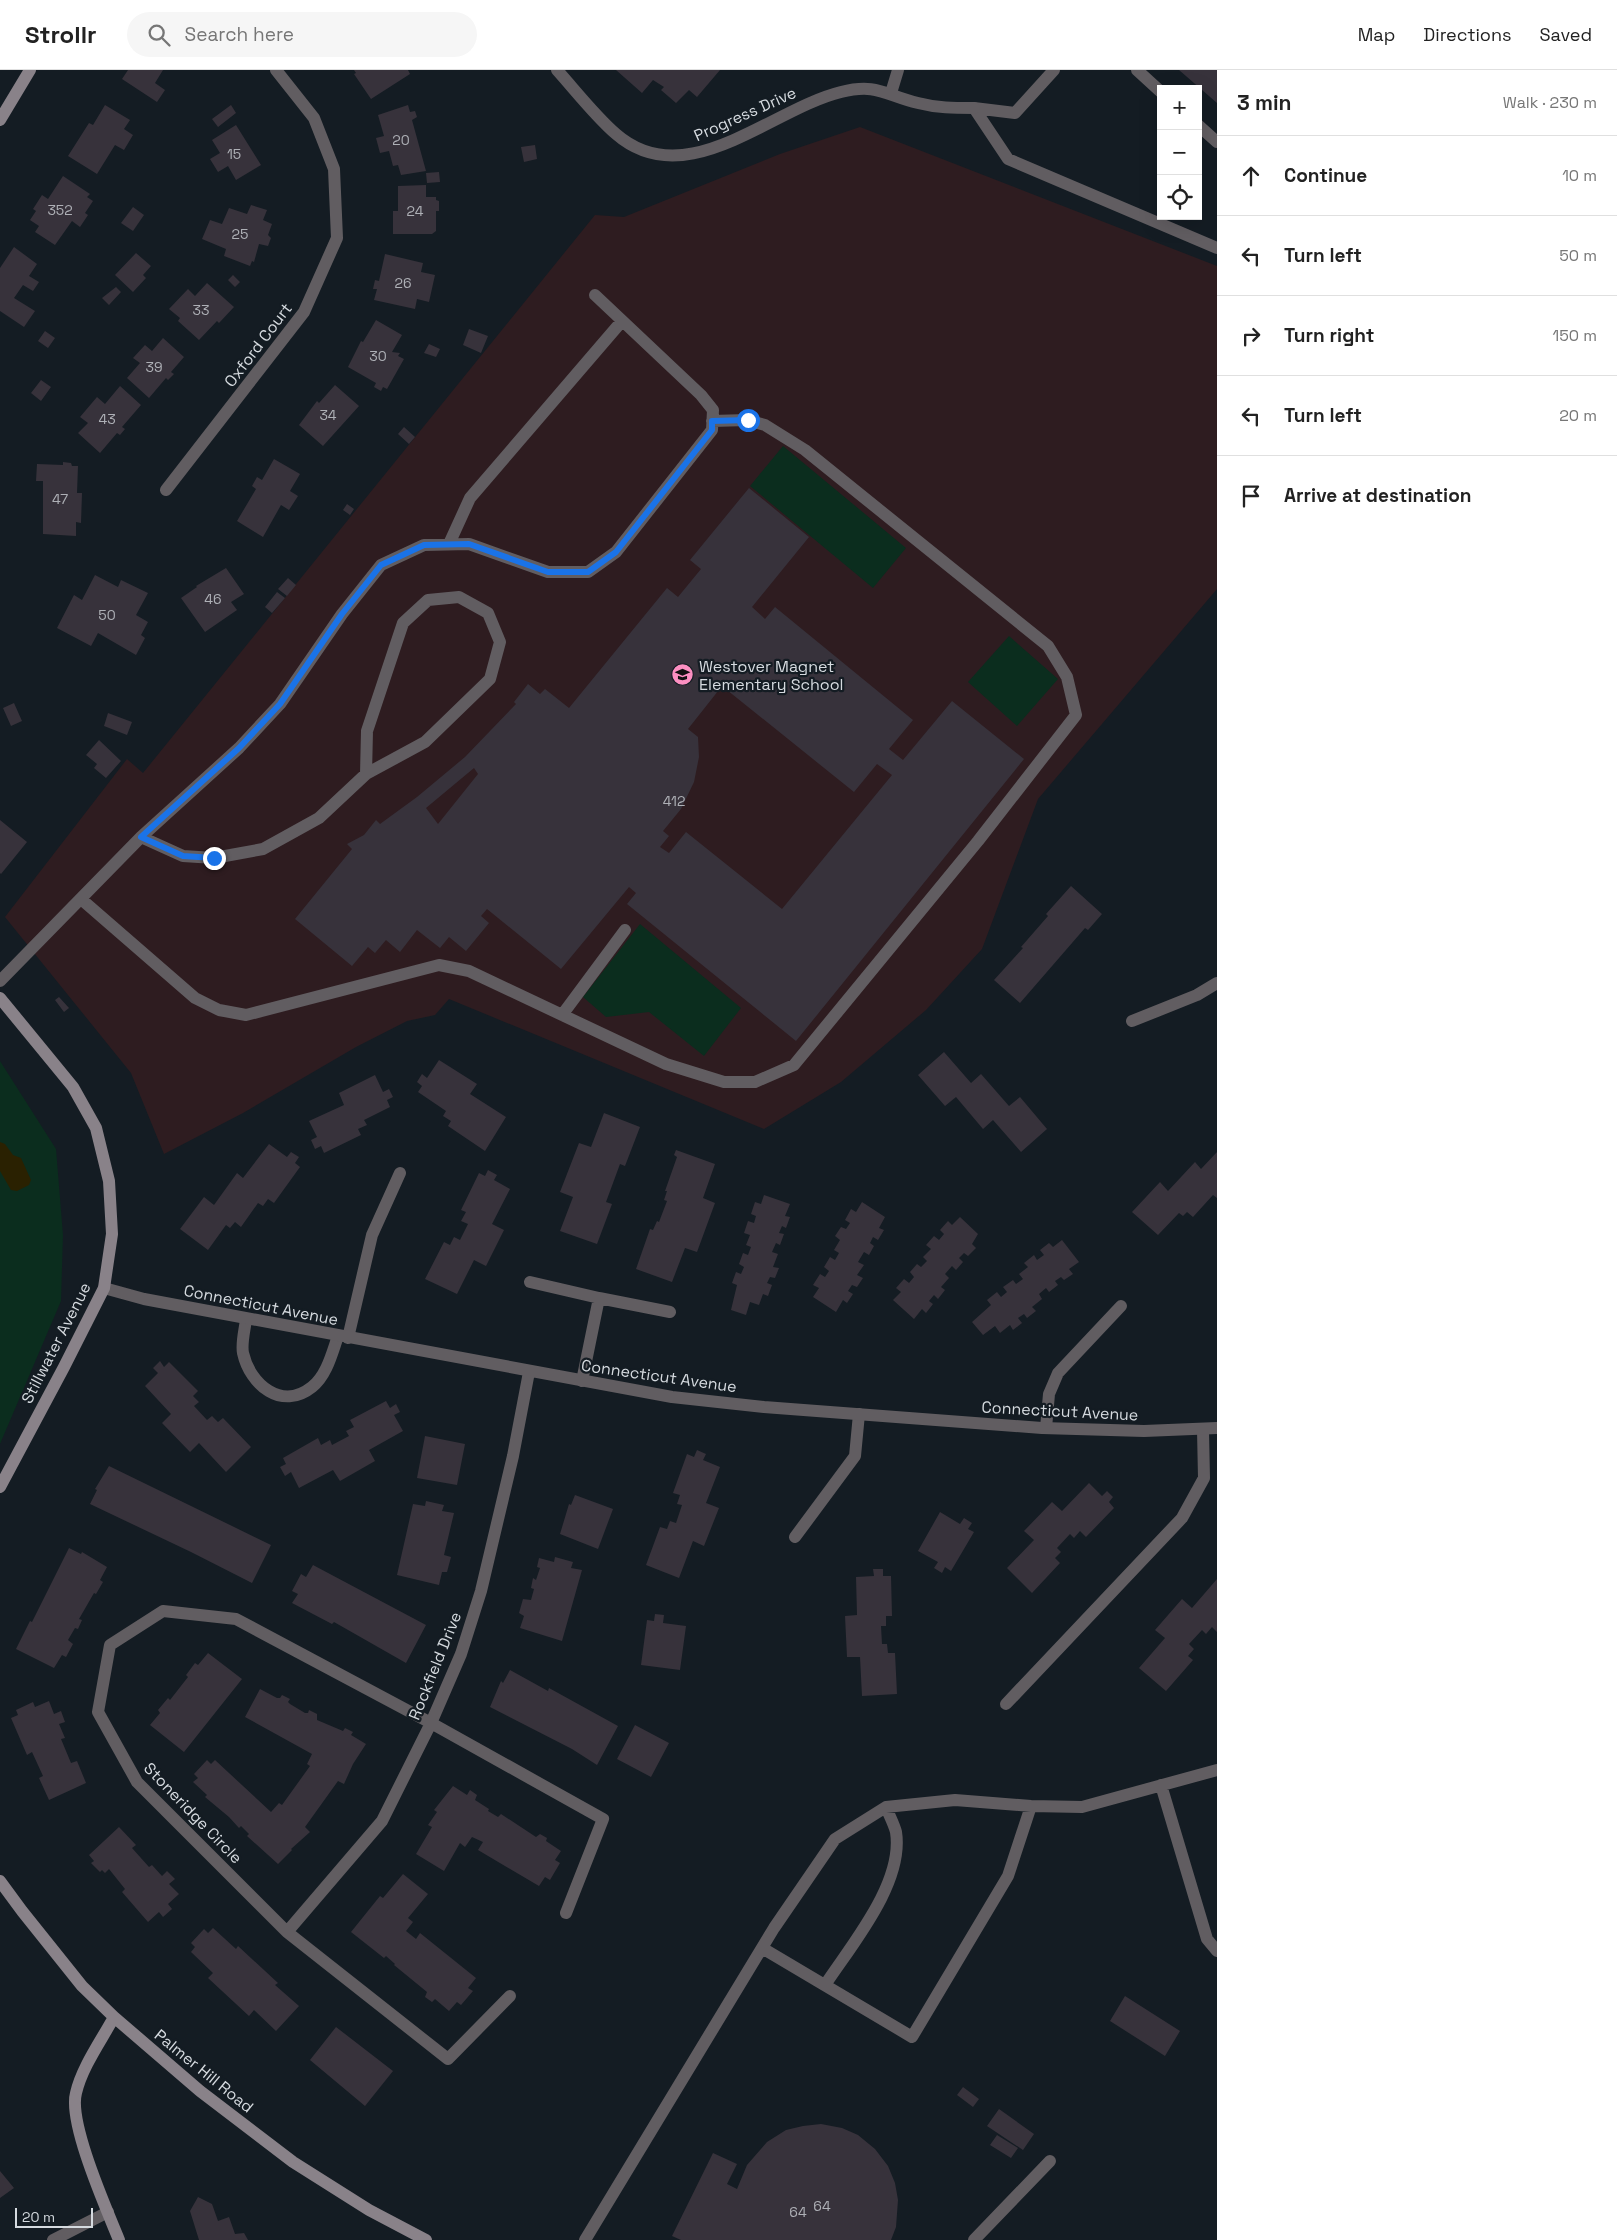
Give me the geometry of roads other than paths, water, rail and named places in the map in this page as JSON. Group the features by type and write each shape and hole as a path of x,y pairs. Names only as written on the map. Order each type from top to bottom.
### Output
{"main road":[{"path":"0,120 30,70"},
{"name":"Stillwater Avenue","path":"0,998 73,1088 96,1128 109,1181 112,1234 104,1288 0,1487"},
{"name":"Palmer Hill Road","path":"0,1881 22,1912 82,1986 114,2017 200,2091 293,2162 369,2210 426,2240"},
{"path":"114,2017 81,2078 75,2095 75,2114 86,2155 119,2240"}],"street":[{"name":"Oxford Court","path":"166,490 304,312 337,238 334,169 314,118 276,70"},
{"name":"Progress Drive","path":"557,70 616,134 630,145 649,153 670,156 691,155 712,148 805,105 841,92 864,89 878,89 916,103 943,108 974,108 1015,113 1054,70"},
{"path":"891,93 898,70"},
{"path":"1137,70 1157,88"},
{"path":"974,108 1008,159 1217,248"},
{"path":"1202,129 1217,142"},
{"path":"0,981 141,837 239,748 280,704 342,614 381,565 424,545 469,544 548,572 588,572 616,552 712,430 713,410 701,396 595,295"},
{"path":"449,544 470,498 622,320"},
{"path":"81,899 195,998 219,1010 246,1016 439,965 469,971 666,1064 724,1082 755,1082 794,1065 978,841 1076,715 1067,677 1048,646 805,450 765,425 748,420 712,421"},
{"path":"141,837 183,856 214,858 263,849 319,818 366,774 425,742 490,679 500,642 488,613 459,597 428,600 403,622 366,731 366,774"},
{"path":"562,1014 625,930"},
{"path":"1132,1021 1197,995 1217,984"},
{"path":"246,1318 243,1351 248,1370 258,1384 272,1393 294,1396 312,1387 325,1371 343,1337 372,1235 400,1173"},
{"path":"530,1282 670,1312"},
{"name":"Connecticut Avenue","path":"104,1288 144,1299 529,1372 672,1397 858,1414 1046,1428 1144,1431 1217,1428"},
{"path":"582,1381 599,1298"},
{"path":"1046,1428 1049,1394 1058,1373 1121,1306"},
{"name":"Rockfield Drive","path":"288,1932 382,1821 431,1723 461,1654 481,1591 513,1456 529,1372"},
{"path":"795,1536 855,1456 858,1414"},
{"path":"1006,1704 1182,1518 1204,1478 1203,1430"},
{"name":"Stoneridge Circle","path":"510,1996 448,2059 288,1932 137,1782 98,1712 110,1645 163,1611 236,1619 431,1723 603,1819 566,1913"},
{"path":"585,2240 762,1948 835,1839 886,1807 955,1800 1031,1806 1082,1807 1217,1770"},
{"path":"1161,1785 1207,1938 1217,1951"},
{"path":"762,1948 912,2037 1008,1876 1031,1806"},
{"path":"825,1985 887,1890 896,1863 896,1832 886,1807"},
{"path":"974,2240 1050,2161"},
{"path":"52,2240 108,2212"}],"place":[{"name":"Westover Magnet Elementary School","path":"683,675"}]}
